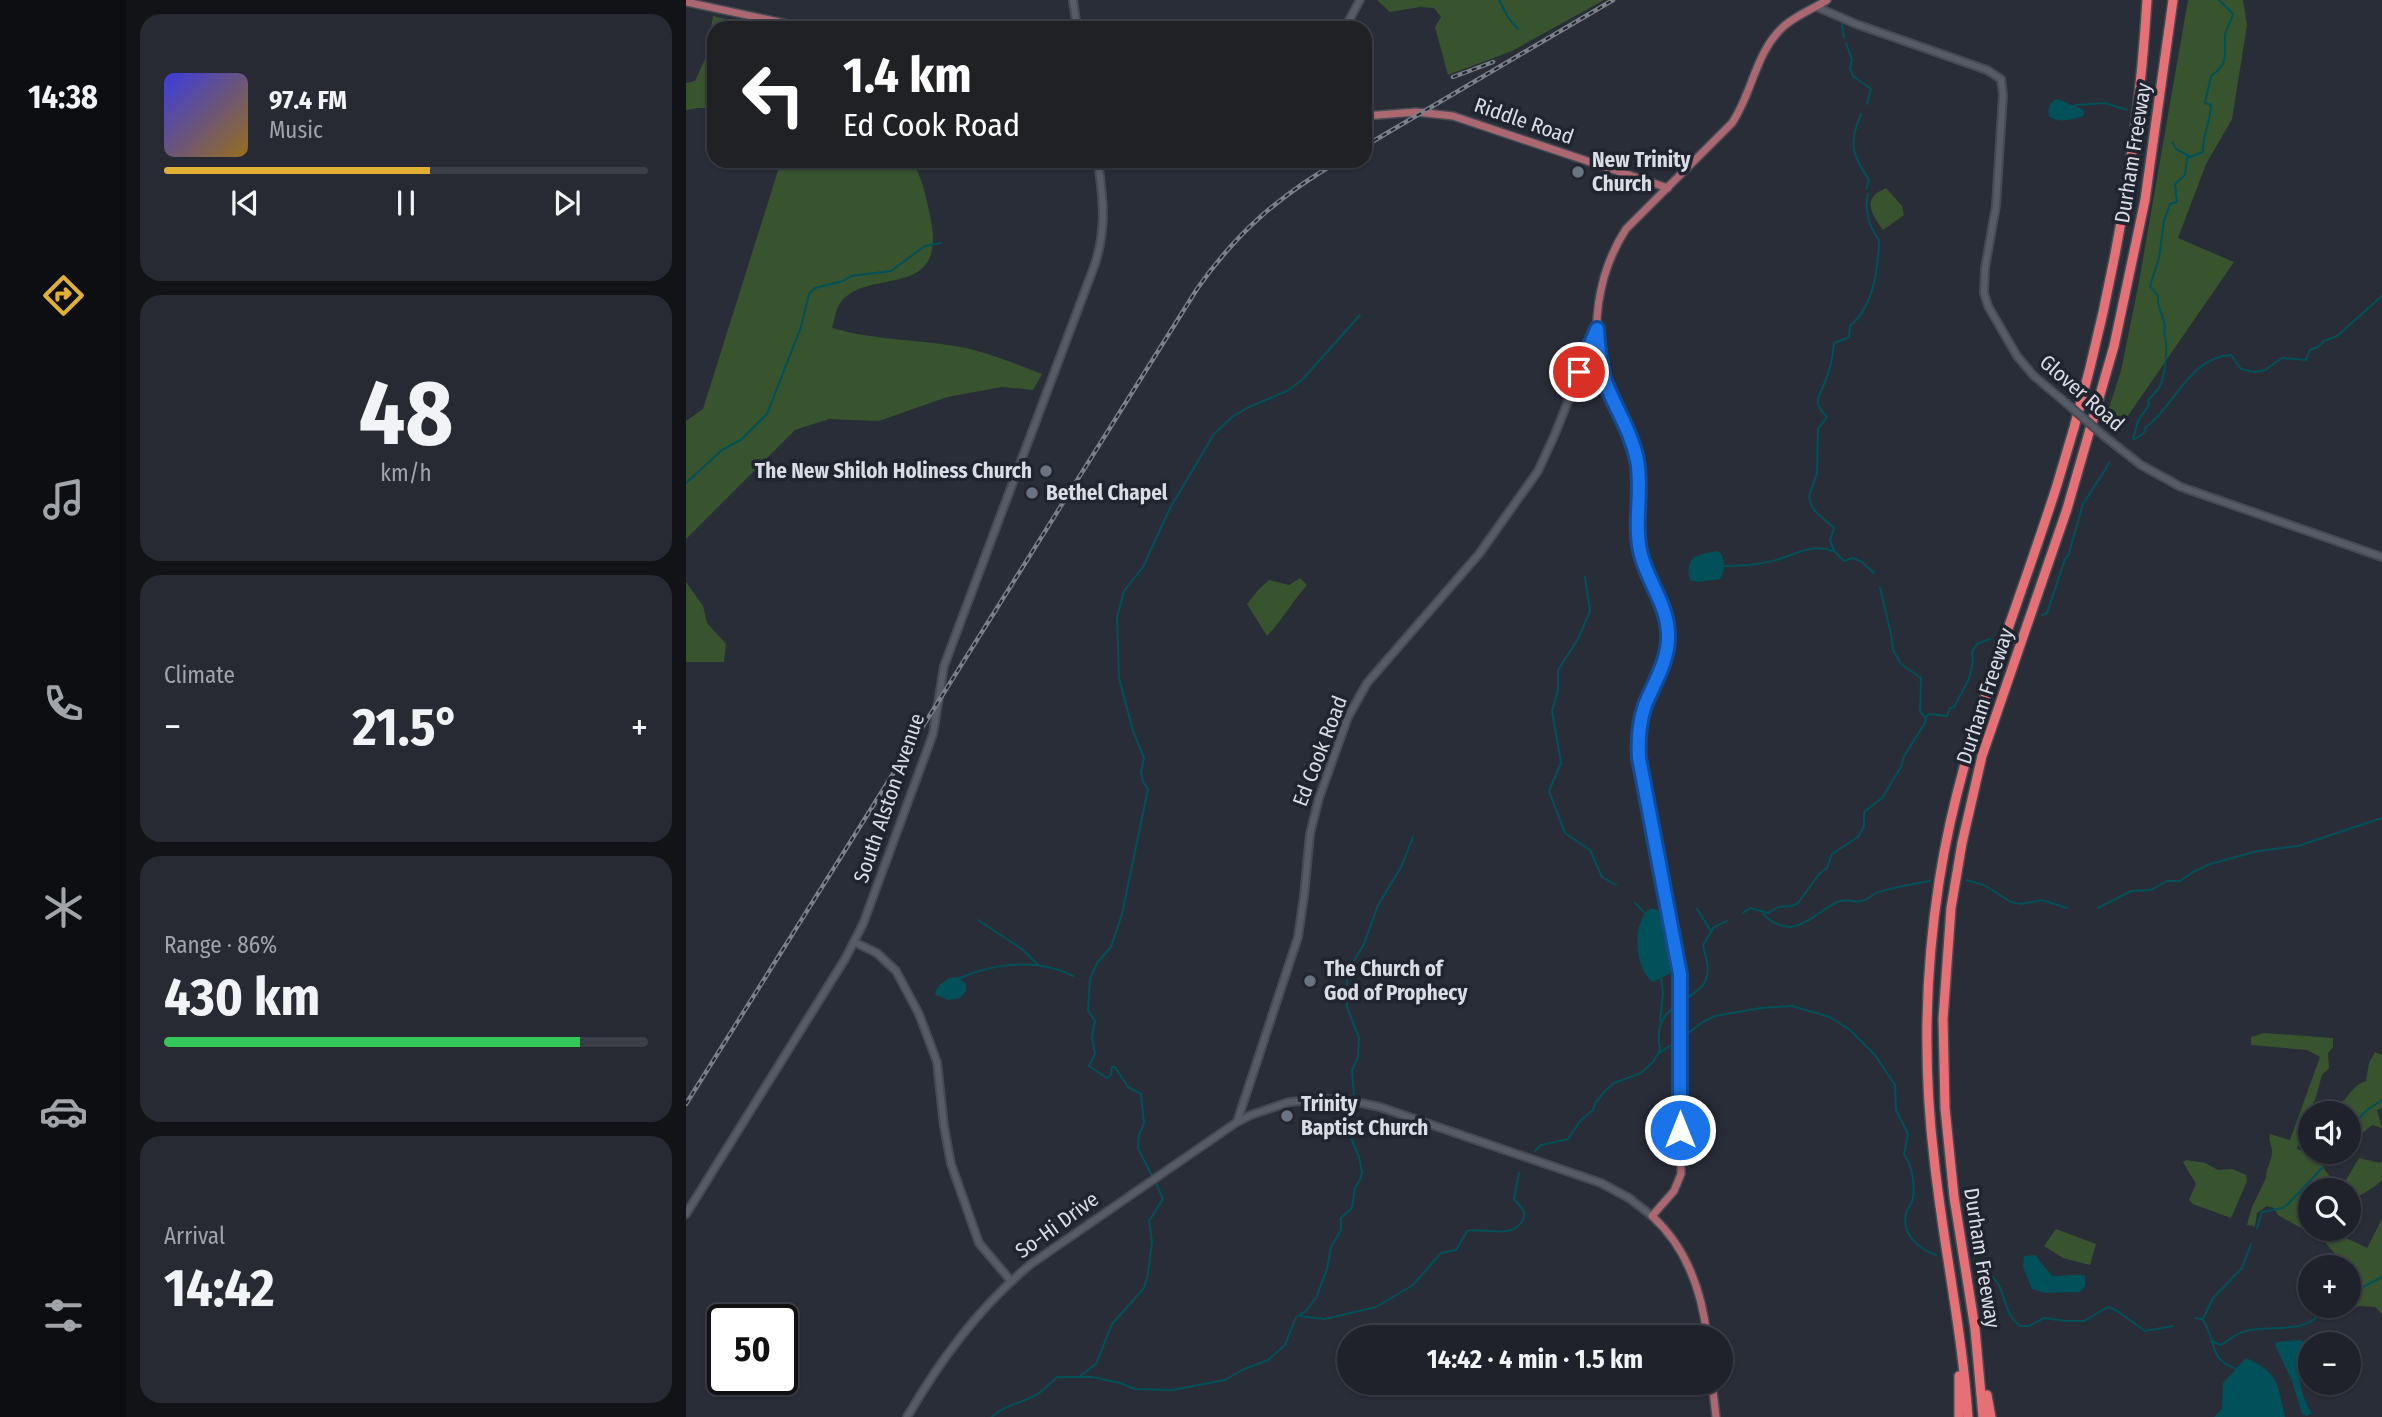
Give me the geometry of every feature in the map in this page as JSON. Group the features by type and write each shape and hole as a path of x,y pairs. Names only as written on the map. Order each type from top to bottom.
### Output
{"highway":[{"name":"Durham Freeway","path":"1968,1417 1954,1287 1934,1165 1928,1087 1929,985 1941,873 1956,796 1974,730 2057,485 2083,395 2112,270 2132,160 2147,0"},
{"path":"2132,160 2154,0"},
{"name":"Durham Freeway","path":"1983,1417 1975,1329 1951,1174 1944,1086 1944,986 1954,886 1966,821 1985,745 2067,509 2113,346 2151,163 2173,0"},
{"path":"1954,1287 1959,1357 1959,1417"},
{"path":"1975,1329 1991,1417"}],"main road":[{"path":"1705,1325 1700,1296 1689,1265 1665,1229 1652,1216 1674,1191 1681,1174 1680,974 1639,758 1638,739 1645,706 1663,665 1668,636 1666,616 1641,554 1637,529 1637,462 1632,439 1605,382 1598,352 1597,329 1605,270 1614,249 1636,219 1732,123 1740,112 1759,60 1772,38 1789,22 1827,0"},
{"path":"686,2 774,21"},
{"name":"Riddle Road","path":"1372,115 1416,112 1453,116 1668,188"},
{"path":"1713,1395 1716,1417"}],"street":[{"path":"1073,0 1076,21"},
{"path":"1349,21 1360,0"},
{"name":"Glover Road","path":"1817,7 1856,24 1987,70 2001,79 2003,95 1996,206 1985,268 1984,293 1988,306 2017,356 2034,376 2141,465 2181,487 2382,557"},
{"name":"South Alston Avenue","path":"686,1214 828,988 868,913 928,752 936,723 944,666 960,619 1102,243 1104,222 1099,168"},
{"name":"Ed Cook Road","path":"1237,1122 1298,937 1310,834 1319,798 1348,717 1372,676 1479,554 1538,471 1597,329"},
{"name":"So-Hi Drive","path":"854,942 877,953 890,964 905,985 919,1014 937,1062 951,1164 979,1243 1011,1281 1066,1238 1237,1122 1289,1102 1325,1099 1359,1102 1421,1125 1601,1183 1629,1198 1652,1216"},
{"path":"907,1417 961,1336 1011,1281"}],"green space":[{"path":"1377,0 1604,0 1512,51 1448,75 1435,27 1441,17 1434,8 1420,7 1390,12"},
{"path":"2188,0 2243,0 2247,25 2232,119 2206,164 2178,238 2234,262 2116,433 2103,426 2121,371 2139,282"},
{"path":"713,16 725,19 725,21 712,21"},
{"path":"707,51 707,108 686,110 686,83 695,81"},
{"path":"779,168 915,168 923,185 933,241 928,261 917,272 850,294 838,307 832,328 863,335 966,348 1042,374 1033,390 1002,387 947,397 879,421 829,419 795,430 686,539 686,421 703,409"},
{"path":"1886,188 1902,206 1904,215 1883,230 1872,211 1871,201 1878,192"},
{"path":"1300,578 1307,585 1267,636 1247,604 1269,580 1289,585"},
{"path":"686,582 703,606 707,623 726,644 724,662 686,662"},
{"path":"2264,1033 2333,1038 2333,1047 2328,1053 2329,1068 2322,1075 2314,1101 2304,1101 2320,1057 2307,1050 2251,1045 2251,1037"},
{"path":"2375,1052 2382,1055 2382,1108 2377,1110 2382,1128 2372,1125 2361,1134 2361,1101 2343,1101 2366,1081 2369,1063"},
{"path":"2298,1118 2298,1164 2324,1164 2324,1169 2331,1178 2298,1178 2298,1226 2278,1215 2274,1208 2267,1206 2257,1213 2255,1226 2247,1225 2252,1207 2266,1178 2272,1152 2270,1134 2290,1140"},
{"path":"2361,1158 2380,1163 2382,1161 2382,1180 2361,1195 2361,1178 2347,1178 2355,1164 2361,1164"},
{"path":"2186,1160 2205,1163 2218,1170 2232,1169 2246,1175 2247,1181 2231,1218 2193,1204 2189,1200 2196,1184 2183,1162"},
{"path":"2382,1219 2382,1314 2375,1307 2361,1306 2361,1255 2336,1255 2324,1241 2352,1241 2367,1248"},
{"path":"2056,1229 2096,1244 2090,1265 2063,1258 2044,1246"}],"water":[{"path":"2057,99 2082,109 2083,116 2066,120 2049,117 2049,106"},
{"path":"1718,551 1724,564 1720,579 1698,582 1690,580 1691,561 1704,553"},
{"path":"1651,908 1658,910 1664,921 1670,974 1652,982 1641,966 1637,944 1640,923"},
{"path":"958,977 966,984 966,991 960,998 948,1000 936,995 935,992 942,983"},
{"path":"2035,1255 2052,1276 2085,1276 2085,1286 2080,1292 2045,1293 2032,1289 2023,1267 2024,1256"},
{"path":"2298,1340 2298,1395 2303,1395 2312,1413 2307,1416 2302,1414 2292,1381 2275,1345 2277,1342"},
{"path":"2246,1358 2265,1369 2275,1381 2285,1417 2214,1417 2222,1409 2223,1383"}],"waterway":[{"path":"1499,0 1518,29"},
{"path":"2133,439 2138,421 2149,405 2148,400 2160,386 2163,375 2165,329 2158,296 2150,286 2159,258 2164,221 2170,204 2177,202 2175,184 2185,175 2187,158 2203,152 2211,105 2205,103 2211,76 2224,63 2225,35 2233,14 2219,0"},
{"path":"1842,24 1844,38"},
{"path":"1846,43 1852,60 1850,68 1853,76 1871,89 1867,104"},
{"path":"2075,105 2105,103 2127,110"},
{"path":"1861,114 1853,141 1856,156 1869,180 1866,189"},
{"path":"2172,142 2176,149 2191,157"},
{"path":"1868,194 1868,217 1879,240 1876,275 1865,308 1850,326 1849,337 1834,343 1830,368 1818,400 1819,408 1827,417 1818,429 1817,473 1809,496 1812,507 1834,528 1830,541 1835,552 1844,561 1853,558 1862,562 1874,573"},
{"path":"686,483 722,450 742,439 767,414 801,327 809,294 815,288 843,281 851,276 891,271 925,246 941,243"},
{"path":"2135,439 2144,433 2146,427 2204,364 2231,355 2241,369 2253,372 2265,370 2282,358 2306,360 2310,350 2337,336 2382,296"},
{"path":"1152,1176 1138,1148 1144,1123 1141,1094 1128,1087 1115,1067 1112,1067 1111,1075 1107,1078 1089,1066 1095,1054 1092,1037 1095,1021 1088,1010 1090,979 1097,963 1111,947 1122,914 1148,789 1141,773 1144,758 1133,731 1119,678 1117,617 1124,591 1143,567 1170,508 1214,434 1232,417 1287,391 1302,380 1360,315"},
{"path":"2042,615 2047,613 2083,504 2110,462"},
{"path":"1723,566 1763,563 1816,548 1833,551"},
{"path":"1585,577 1590,611 1578,639 1558,670 1558,690 1552,711 1561,763 1549,791 1565,833 1590,850 1602,877 1616,885"},
{"path":"1880,588 1893,650 1901,664 1921,678 1920,712 1925,717"},
{"path":"1926,717 1929,714 1947,716 1969,679 1972,652 1977,644 1990,639"},
{"path":"1743,913 1750,908 1768,913 1778,907 1798,903 1819,874 1827,868 1832,854 1858,837 1864,826 1864,812 1882,798 1926,717"},
{"path":"2098,908 2131,891 2151,890 2167,881 2180,881 2210,864 2258,851 2298,846 2382,818"},
{"path":"992,1417 1007,1407 1038,1394 1057,1377 1092,1377 1135,1389 1172,1390 1225,1380 1268,1360 1285,1345 1296,1317 1306,1311 1316,1298 1327,1269 1331,1247 1341,1230 1341,1218 1352,1208 1355,1188 1360,1180 1362,1172 1359,1157 1347,1129 1354,1095 1352,1070 1358,1057 1359,1038 1347,1007 1347,978 1364,944 1378,905 1401,867 1413,837"},
{"path":"1966,880 1984,885 2011,902 2021,904 2042,900 2067,908"},
{"path":"1763,914 1774,923 1795,926 1840,901 1862,901 1882,891 1930,881"},
{"path":"1635,903 1646,914"},
{"path":"1697,909 1711,931"},
{"path":"978,920 1022,949 1038,965"},
{"path":"1682,1001 1698,990 1705,981 1708,970 1703,945 1714,927 1727,921"},
{"path":"960,978 987,969 1017,965 1046,967 1073,976"},
{"path":"1660,1021 1663,993 1661,979"},
{"path":"1535,1151 1541,1145 1568,1139 1605,1091 1614,1083 1641,1073 1653,1062 1660,1050 1659,1036 1663,1019 1678,1004"},
{"path":"1683,1037 1715,1016 1792,1006 1830,1017 1850,1030 1875,1055 1895,1085 1896,1110 1908,1134 1904,1154 1913,1181 1913,1198 1906,1213 1906,1228 1918,1245 1936,1255"},
{"path":"1659,1053 1676,1042"},
{"path":"2361,1116 2382,1100"},
{"path":"2257,1228 2262,1212 2283,1208 2324,1164"},
{"path":"1300,1316 1325,1319 1376,1307 1413,1285 1441,1253 1456,1250 1467,1231 1503,1232 1516,1228 1524,1216 1523,1210 1514,1199 1519,1173"},
{"path":"1080,1376 1096,1364 1112,1324 1144,1288 1152,1242 1149,1221 1163,1199 1155,1181"},
{"path":"2203,1319 2213,1298 2242,1268 2251,1244"},
{"path":"1988,1273 1995,1279 2010,1314 2020,1326 2029,1326 2044,1318 2084,1321 2108,1307 2145,1331 2173,1326"},
{"path":"2361,1288 2382,1277"},
{"path":"2195,1318 2201,1319"},
{"path":"2211,1341 2221,1345 2246,1331 2288,1328 2308,1323 2316,1318"},
{"path":"2202,1319 2221,1360 2237,1369"}],"railway":[{"path":"1372,142 1613,0"},
{"path":"1453,77 1493,62"},
{"path":"686,1104 1197,289 1228,250 1260,217 1327,168"}],"place":[{"name":"New Trinity Church","path":"1578,172"},
{"name":"The New Shiloh Holiness Church","path":"1046,471"},
{"name":"Bethel Chapel","path":"1032,493"},
{"name":"The Church of God of Prophecy","path":"1310,981"},
{"name":"Trinity Baptist Church","path":"1287,1116"}],"route":[{"path":"1579,372 1597,329 1598,352 1605,382 1632,439 1637,462 1637,529 1641,554 1666,616 1667,648 1663,665 1645,706 1638,739 1639,758 1680,974 1680,1130"}]}
